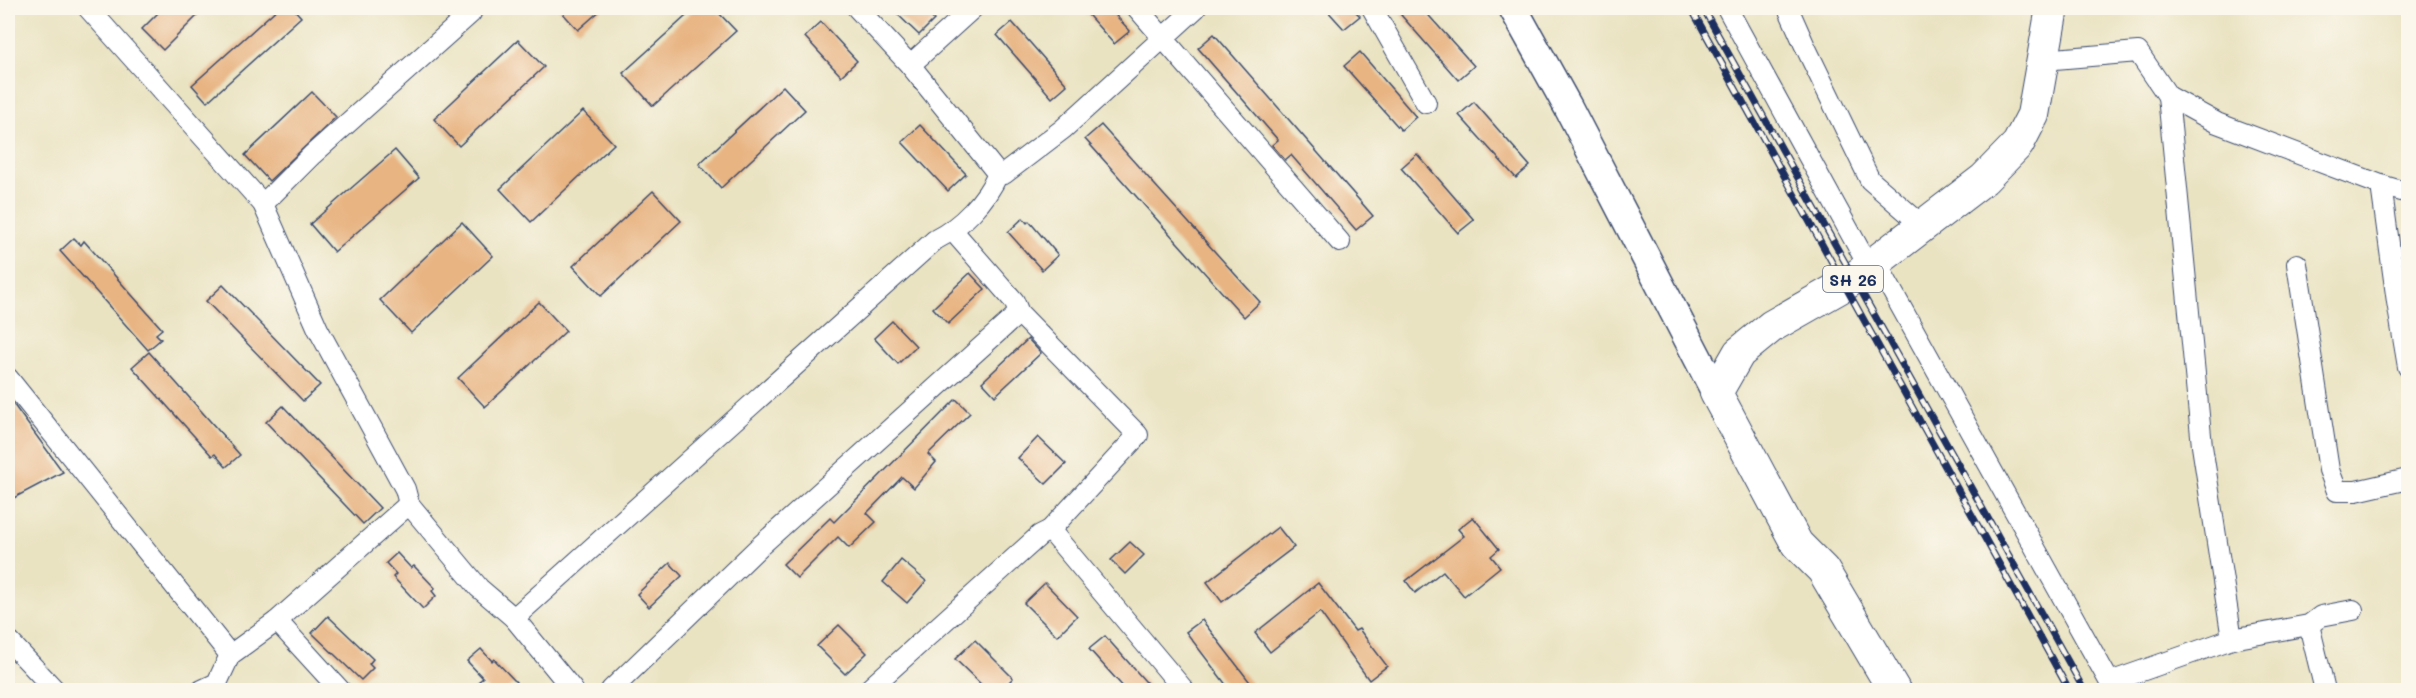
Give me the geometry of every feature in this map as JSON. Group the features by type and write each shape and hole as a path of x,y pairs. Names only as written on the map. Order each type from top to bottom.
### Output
{"main road":[{"name":"SH 26","path":"1716,393 1739,353 1772,326 1844,285 1873,265 1984,179 2018,144 2033,116 2052,8"},
{"path":"1716,393 1797,544 1823,570 1893,690"},
{"path":"1797,544 1799,564 1872,690"}],"street":[{"path":"88,8 263,204 318,329 405,489 409,504 479,588 514,618 573,690"},
{"path":"857,8 910,65 998,174"},
{"path":"910,65 973,8"},
{"path":"1137,8 1340,242"},
{"path":"998,174 1004,174 1063,129 1196,8"},
{"path":"1372,8 1426,103"},
{"path":"1513,8 1568,107 1716,393"},
{"path":"1727,8 2112,686 2232,639 2309,625 2321,616 2353,610"},
{"path":"1788,8 1870,180 1923,226"},
{"path":"263,204 312,155 471,13"},
{"path":"2043,60 2138,52 2168,96 2217,123 2381,185 2409,193"},
{"path":"2168,96 2202,446 2232,639"},
{"path":"514,618 935,240 953,231 991,189 998,174"},
{"path":"2381,185 2397,303 2409,366"},
{"path":"868,690 1040,535 1050,530 1138,435 1018,313 1014,301 953,231"},
{"path":"2297,264 2330,470 2337,490 2356,492 2409,479"},
{"path":"611,690 759,547 1018,313"},
{"path":"8,378 230,655"},
{"path":"214,688 230,655 277,621 409,504"},
{"path":"1050,530 1184,690"},
{"path":"277,621 340,690"},
{"path":"2309,625 2325,690"},
{"path":"8,640 55,690"}],"building":[{"path":"163,8 205,8 163,50 142,29"},
{"path":"278,8 293,8 301,17 207,102 192,85"},
{"path":"558,8 603,8 578,30"},
{"path":"695,8 714,8 736,31 653,106 623,73"},
{"path":"891,8 921,8 934,20 919,35"},
{"path":"1082,8 1109,8 1130,31 1114,44"},
{"path":"1325,8 1352,8 1360,16 1344,29"},
{"path":"1409,8 1422,8 1474,66 1458,80 1401,15"},
{"path":"821,22 857,61 841,76 805,37"},
{"path":"1012,22 1067,85 1052,98 997,35"},
{"path":"1214,34 1373,216 1356,230 1291,155 1285,160 1272,145 1278,140 1198,48"},
{"path":"518,40 544,67 459,146 434,119"},
{"path":"1360,52 1416,117 1401,130 1344,66"},
{"path":"783,86 805,110 721,188 699,164"},
{"path":"312,92 336,117 269,181 245,155"},
{"path":"1474,102 1530,166 1516,178 1459,115"},
{"path":"583,111 614,144 531,222 500,189"},
{"path":"920,125 966,174 948,191 902,142"},
{"path":"1101,125 1260,302 1244,317 1085,139"},
{"path":"395,150 419,178 334,252 310,224"},
{"path":"1417,154 1474,220 1458,233 1401,168"},
{"path":"653,191 681,221 601,296 573,266"},
{"path":"1023,218 1027,223 1029,221 1058,255 1042,270 1008,232"},
{"path":"462,222 493,256 411,333 380,300"},
{"path":"74,238 81,245 84,241 162,329 156,334 161,339 148,350 60,251"},
{"path":"970,273 985,289 948,324 933,308"},
{"path":"223,285 320,385 303,401 206,301"},
{"path":"539,302 566,331 485,407 458,378"},
{"path":"892,321 916,346 898,364 874,338"},
{"path":"1028,339 1041,353 995,396 982,382"},
{"path":"149,352 240,455 226,467 215,454 212,456 132,367"},
{"path":"8,397 63,472 8,501"},
{"path":"956,399 970,413 928,454 936,462 914,488 902,477 867,513 876,522 849,548 838,537 797,578 783,564 830,518 834,522"},
{"path":"283,406 380,508 363,524 266,422"},
{"path":"1038,437 1066,464 1046,484 1018,458"},
{"path":"1473,517 1499,549 1491,556 1500,567 1464,596 1443,571 1415,593 1406,581 1464,536 1458,529"},
{"path":"1278,527 1294,547 1222,602 1207,582"},
{"path":"1130,542 1144,555 1125,574 1111,560"},
{"path":"397,553 411,568 414,566 435,588 432,591 436,596 423,609 393,577 396,574 386,563"},
{"path":"901,560 926,581 907,603 883,582"},
{"path":"670,563 682,576 649,607 637,594"},
{"path":"1045,583 1077,616 1057,636 1024,603"},
{"path":"1318,583 1355,631 1359,629 1387,666 1369,680 1320,612 1270,652 1255,633"},
{"path":"328,616 373,659 369,664 373,668 361,680 312,633"},
{"path":"1202,620 1256,690 1230,690 1186,632"},
{"path":"839,625 867,653 845,674 817,646"},
{"path":"1105,636 1153,690 1126,690 1089,649"},
{"path":"975,640 1013,678 1001,690 987,690 955,659"},
{"path":"481,649 516,682 506,690 488,690 479,681 483,678 467,661"}],"railway":[{"path":"1691,8 2069,690"},
{"path":"1703,8 2084,690"}]}
